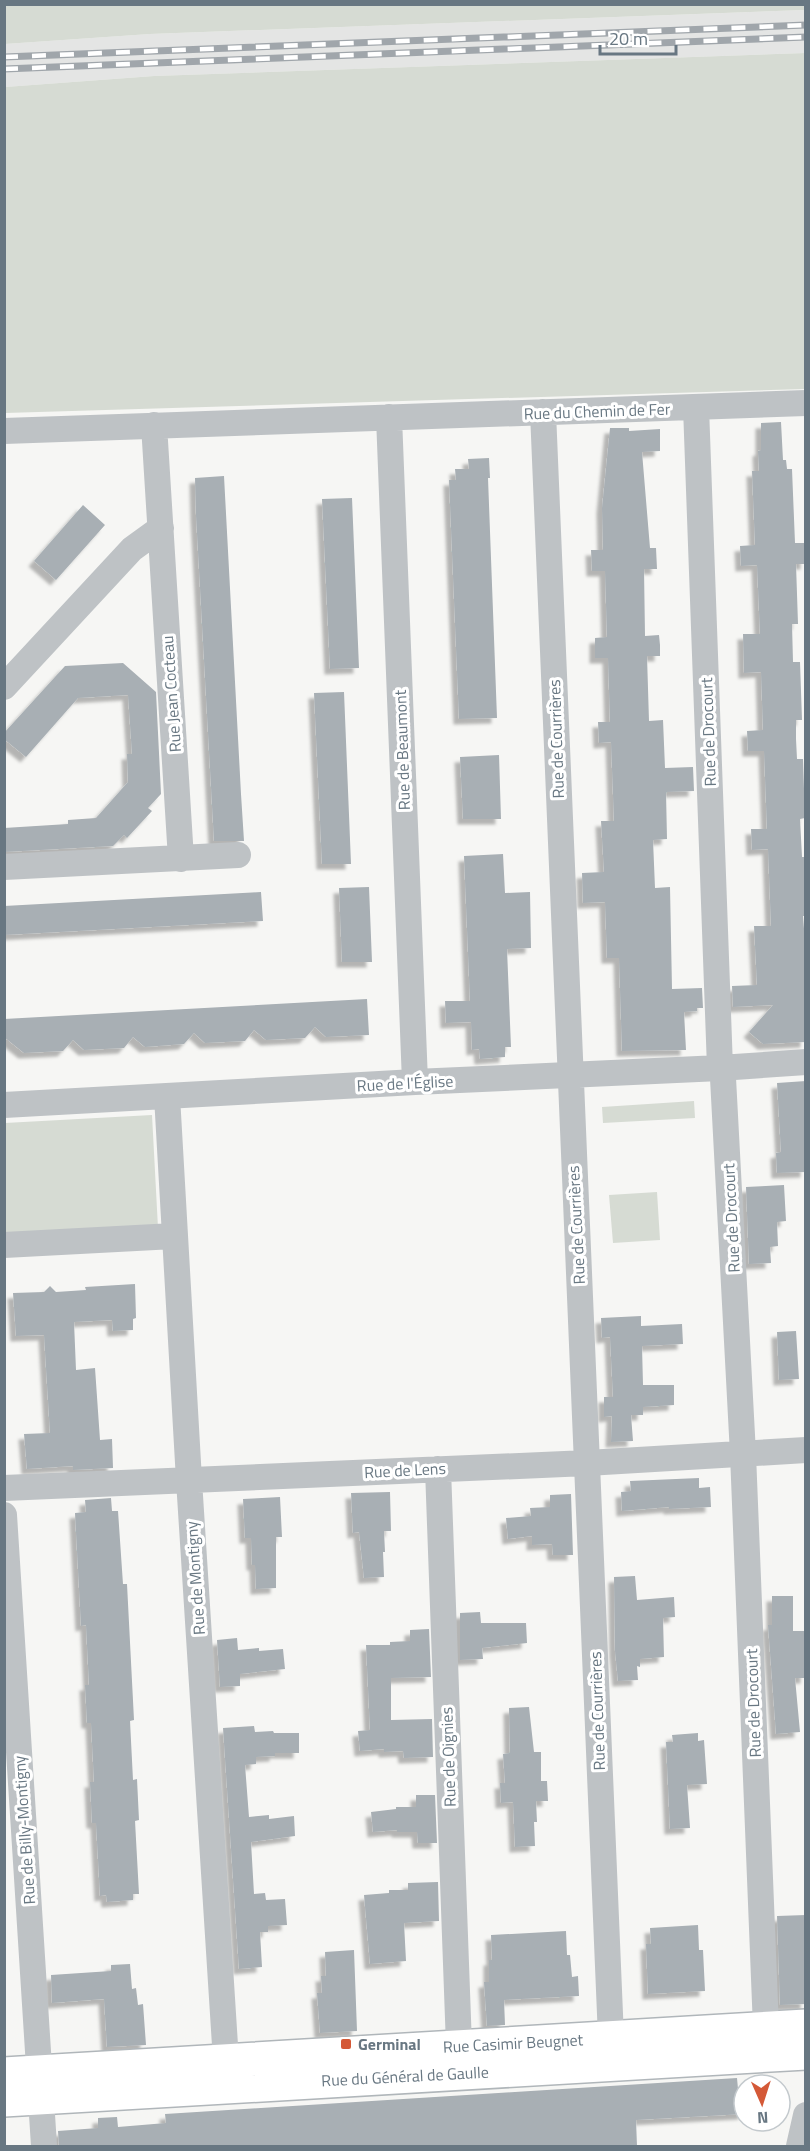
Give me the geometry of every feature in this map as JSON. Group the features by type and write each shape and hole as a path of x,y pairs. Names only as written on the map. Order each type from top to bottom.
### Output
{"main road":[{"name":"Rue Casimir Beugnet","path":"4,2074 39,2085 226,2061 806,2026"},
{"name":"Rue du Général de Gaulle","path":"4,2100 39,2085 806,2053"}],"street":[{"name":"Rue du Chemin de Fer","path":"4,431 806,403"},
{"name":"Rue de Drocourt","path":"696,407 720,1068 723,1078 743,1454 765,2028"},
{"name":"Rue de Courrières","path":"543,412 611,2038"},
{"name":"Rue de Beaumont","path":"389,417 415,1082"},
{"name":"Rue Jean Cocteau","path":"153,425 181,859"},
{"path":"4,687 126,556 161,528"},
{"path":"4,867 238,855"},
{"name":"Rue de l'Église","path":"4,1105 806,1062"},
{"name":"Rue de Montigny","path":"167,1096 226,2061"},
{"path":"4,1245 174,1236"},
{"name":"Rue de Lens","path":"4,1488 587,1463 806,1450"},
{"name":"Rue de Oignies","path":"438,1468 459,2046"},
{"name":"Rue de Billy-Montigny","path":"4,1515 44,2146"},
{"path":"799,2146 806,2115"}],"shaded area":[{"path":"805,4 805,10 150,34 5,44 5,5"},
{"path":"805,10 805,53 154,76 5,87 5,44 150,34"},
{"path":"805,53 805,389 5,413 5,87 154,76"},
{"path":"694,1101 695,1118 603,1123 602,1107"},
{"path":"152,1115 158,1228 5,1236 5,1123"},
{"path":"657,1192 660,1240 613,1243 609,1195"}],"building":[{"path":"781,422 783,460 786,460 787,469 792,469 795,543 806,543 806,564 796,564 798,624 792,624 793,662 800,662 802,720 796,720 796,739 797,759 803,759 805,818 800,819 802,857 806,857 806,916 803,916 806,954 806,1042 763,1044 749,1032 773,1005 733,1007 732,986 757,985 754,926 771,926 768,849 752,850 751,829 767,829 764,751 748,751 747,731 763,730 761,672 744,673 743,634 760,634 757,565 741,566 740,546 755,545 752,471 759,471 758,451 761,450 761,423"},
{"path":"610,428 629,428 629,431 660,429 660,451 642,452 650,548 656,548 657,569 644,569 645,636 659,635 660,645 660,656 647,656 649,721 663,720 665,768 693,767 694,791 666,792 667,839 653,840 655,888 670,887 672,989 702,988 703,1008 684,1012 686,1050 622,1051 619,958 607,958 605,902 583,903 582,873 604,872 601,821 614,821 611,742 599,743 598,722 610,722 608,658 595,658 595,638 607,637 605,571 592,571 591,550 603,550 602,508"},
{"path":"489,458 497,718 459,719 449,480 456,480 455,469 469,469 468,459"},
{"path":"224,476 244,841 214,841 196,515 195,478"},
{"path":"352,498 359,668 330,669 322,499"},
{"path":"83,505 105,525 56,580 34,561"},
{"path":"123,663 156,692 161,794 148,808 152,811 127,838 124,835 113,846 4,852 4,828 68,824 68,820 96,818 128,782 127,754 132,754 128,695 78,698 26,757 4,739 4,733 65,666"},
{"path":"344,692 351,864 322,864 314,693"},
{"path":"499,755 501,819 463,819 460,757"},
{"path":"503,854 505,893 530,892 531,948 507,949 511,1047 505,1047 505,1057 480,1059 479,1049 472,1050 471,1022 446,1023 445,1001 470,1001 464,856"},
{"path":"369,887 372,962 342,962 339,888"},
{"path":"261,892 263,921 4,935 4,906"},
{"path":"367,999 369,1035 326,1037 315,1027 305,1038 266,1040 254,1030 245,1041 205,1043 194,1033 184,1044 145,1047 133,1037 124,1048 84,1050 73,1040 63,1051 24,1053 4,1037 4,1019"},
{"path":"806,1081 806,1172 777,1173 776,1153 781,1152 777,1083"},
{"path":"784,1185 786,1221 777,1222 778,1246 770,1247 771,1263 749,1264 746,1187"},
{"path":"135,1284 136,1318 133,1319 133,1330 113,1331 112,1320 74,1322 76,1370 95,1368 100,1440 112,1439 113,1468 73,1470 73,1466 27,1469 24,1434 50,1433 44,1335 16,1336 13,1293 44,1292 50,1286 56,1292 86,1290 85,1287"},
{"path":"641,1316 641,1326 682,1324 683,1344 642,1346 643,1385 674,1385 674,1405 643,1407 643,1415 631,1415 633,1441 611,1442 612,1416 604,1417 604,1397 613,1397 610,1337 602,1338 601,1318"},
{"path":"796,1331 799,1379 779,1380 777,1332"},
{"path":"699,1478 699,1488 710,1487 711,1507 669,1509 669,1507 622,1511 621,1492 631,1491 630,1481"},
{"path":"390,1492 391,1531 384,1531 384,1577 364,1578 359,1532 353,1533 351,1493"},
{"path":"571,1494 573,1555 553,1555 552,1544 532,1545 532,1536 508,1539 506,1518 531,1516 530,1508 550,1507 550,1495"},
{"path":"280,1497 282,1537 276,1537 276,1588 256,1589 251,1538 245,1538 243,1499"},
{"path":"111,1498 112,1511 118,1511 123,1584 127,1584 134,1720 130,1721 133,1780 137,1779 139,1820 135,1821 139,1894 133,1894 133,1900 107,1902 106,1895 100,1896 96,1823 92,1823 90,1782 94,1782 91,1723 87,1723 85,1685 89,1685 86,1625 81,1626 75,1513 86,1512 85,1500"},
{"path":"635,1576 637,1600 674,1597 675,1617 663,1618 664,1657 640,1659 640,1667 637,1666 638,1680 618,1681 615,1651 614,1577"},
{"path":"772,1596 793,1596 793,1631 806,1631 806,1678 795,1678 800,1732 776,1734 768,1625 772,1625"},
{"path":"480,1612 481,1623 526,1623 527,1643 482,1648 483,1659 460,1660 460,1613"},
{"path":"429,1629 431,1677 391,1678 391,1720 432,1719 433,1757 404,1758 403,1751 384,1752 384,1749 360,1751 358,1731 370,1730 366,1645 390,1645 390,1642 410,1641 410,1630"},
{"path":"237,1638 238,1650 283,1649 285,1669 240,1674 240,1686 220,1687 217,1640"},
{"path":"529,1707 534,1752 541,1752 541,1781 547,1781 548,1801 536,1801 535,1846 515,1847 513,1802 501,1803 500,1783 505,1783 503,1754 510,1753 509,1708"},
{"path":"254,1726 255,1732 299,1733 299,1753 275,1753 275,1756 256,1757 256,1764 245,1765 249,1817 269,1815 269,1819 294,1816 295,1836 251,1842 254,1894 265,1893 266,1900 285,1899 287,1925 268,1926 268,1932 260,1932 262,1967 239,1969 223,1728"},
{"path":"698,1733 698,1741 704,1740 707,1784 687,1785 690,1828 670,1829 666,1742 673,1742 672,1735"},
{"path":"416,1795 435,1795 437,1843 418,1843 417,1832 397,1832 397,1830 373,1832 371,1812 396,1809 396,1807 416,1807"},
{"path":"438,1882 439,1921 404,1923 406,1961 370,1964 364,1895 389,1893 389,1890 408,1890 408,1883"},
{"path":"806,1915 806,2004 780,2005 777,1916"},
{"path":"698,1925 699,1950 703,1950 705,1991 648,1994 646,1944 651,1944 650,1928"},
{"path":"566,1931 567,1955 570,1955 572,1977 578,1976 579,1996 504,2000 505,2025 487,2026 484,1982 489,1982 489,1960 492,1960 491,1935"},
{"path":"354,1950 357,2031 320,2033 317,1993 322,1993 321,1976 326,1976 325,1952"},
{"path":"130,1964 132,1989 136,1988 138,2005 143,2004 146,2045 107,2047 104,1999 52,2003 51,1975 111,1971 111,1965"},
{"path":"732,2078 732,2115 636,2120 637,2146 59,2146 58,2131 98,2128 98,2118 117,2117 118,2127 166,2123 165,2114"}],"railway":[{"path":"4,57 806,25"},
{"path":"4,69 806,37"}],"place":[{"name":"Germinal","path":"346,2044"}]}
